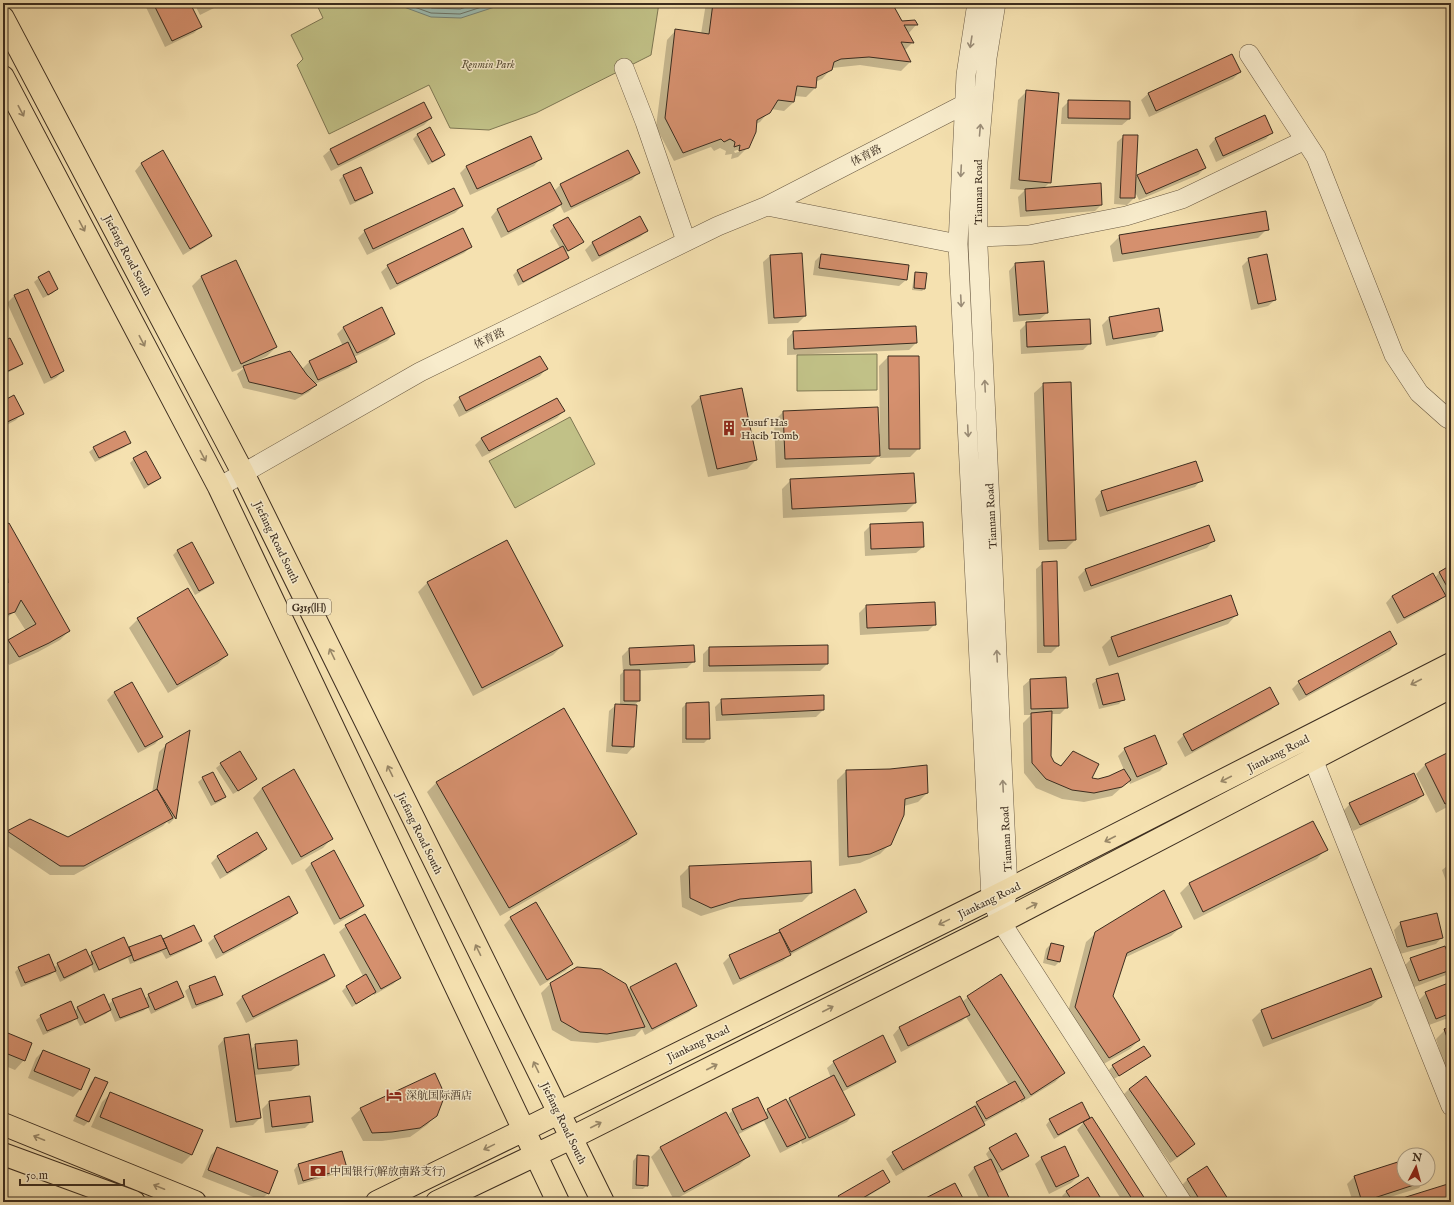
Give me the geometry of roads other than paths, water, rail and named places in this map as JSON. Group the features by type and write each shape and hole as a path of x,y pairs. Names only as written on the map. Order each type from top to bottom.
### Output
{"main road":[{"name":"Jiefang Road South","path":"3,18 242,473 603,1202"},
{"name":"G315(旧)","path":"3,77 219,487 558,1202"},
{"name":"Jiankang Road","path":"376,1202 1000,894 1451,664"},
{"name":"Jiankang Road","path":"437,1202 571,1138 1001,922 1451,687"},
{"path":"3,1124 195,1202"},
{"path":"3,1154 134,1202"}],"street":[{"name":"Tiannan Road","path":"977,3 966,75 958,244 1000,894"},
{"name":"Tiannan Road","path":"996,3 987,58 978,162 978,237 1001,922"},
{"path":"1249,54 1316,157 1394,355 1419,393 1446,418 1451,420"},
{"path":"624,68 645,122 686,241"},
{"name":"体育路","path":"219,487 420,372 686,241 767,206 965,104"},
{"path":"978,237 1029,236 1126,216 1182,199 1305,140"},
{"path":"767,206 958,244"},
{"path":"1313,759 1446,1080 1451,1106"},
{"path":"1001,922 1182,1202"}],"water":[{"path":"393,3 507,3 461,18 431,17"}],"place":[{"name":"Yusuf Has Hacib Tomb","path":"729,428"},
{"name":"深航国际酒店","path":"394,1095"},
{"name":"中国银行(解放南路支行)","path":"318,1171"}],"park label":[{"name":"Renmin Park","path":"488,64"}]}
